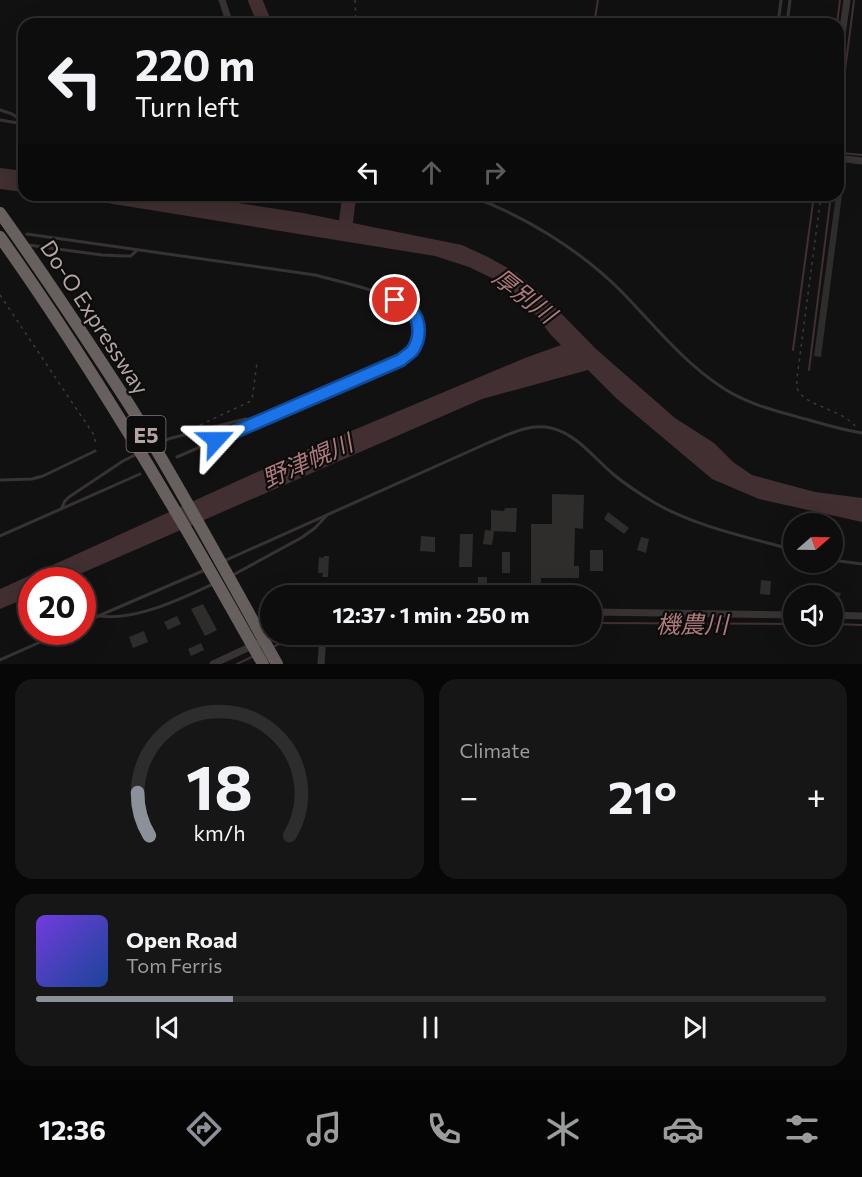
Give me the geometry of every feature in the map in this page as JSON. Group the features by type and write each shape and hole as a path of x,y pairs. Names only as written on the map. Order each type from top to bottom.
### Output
{"highway":[{"name":"Do-O Expressway","path":"0,213 130,408 277,664"},
{"name":"Do-O Expressway","path":"0,240 64,331 118,416 172,504 263,664"}],"street":[{"path":"222,0 228,18"},
{"path":"844,21 847,0"},
{"path":"844,159 862,161"},
{"path":"602,612 783,615"},
{"path":"843,615 862,616"},
{"path":"213,664 260,642"},
{"path":"321,664 322,645"}],"lane":[{"path":"779,18 781,0"},
{"path":"788,18 790,0"},
{"path":"0,110 18,118"},
{"path":"0,120 18,122"},
{"path":"484,201 569,248 620,290 683,357 725,390 768,409 860,433"},
{"path":"27,234 315,275 361,287 411,309 419,325 419,334 412,351 401,360 177,457"},
{"path":"0,240 102,255 131,256 137,250"},
{"path":"61,508 69,497 123,460 168,440 246,419 256,423"},
{"path":"98,616 520,429 533,427 553,428 574,437 614,476 673,513 783,547"},
{"path":"0,480 32,479 43,476 94,451"},
{"path":"0,536 140,474"},
{"path":"98,616 110,618 128,615 163,606 193,594 241,572 301,538 315,528 328,513"},
{"path":"843,561 862,564"},
{"path":"0,660 34,645"}],"path":[{"path":"355,0 356,18"},
{"path":"820,201 797,386 805,398 846,417 855,424 860,433"},
{"path":"0,295 94,435 96,444 94,451"},
{"path":"192,428 249,402 252,399 258,363"}],"water":[{"path":"0,168 18,170 18,191 0,189"},
{"path":"93,201 226,201 303,213 462,245 517,273 553,305 596,349 675,418 714,443 733,462 752,475 815,492 862,498 862,522 843,518 843,513 822,513 759,499 712,479 617,399 588,370 482,399 96,567 48,567 299,453 561,345 525,301 500,282 469,267 435,256"},
{"path":"18,581 18,601 0,609 0,589"}],"building":[{"path":"835,201 841,201 821,357 814,356"},
{"path":"552,494 584,495 583,529 575,528 574,566 579,566 579,578 541,578 541,585 531,585 531,524 552,524"},
{"path":"505,508 517,508 516,532 491,531 491,510 504,511"},
{"path":"608,512 629,528 624,534 604,519"},
{"path":"485,530 494,531 492,545 483,544"},
{"path":"460,534 473,534 472,567 459,567"},
{"path":"421,536 435,537 435,552 420,551"},
{"path":"641,537 649,539 646,553 637,550"},
{"path":"590,550 603,550 603,571 590,571"},
{"path":"502,552 510,552 510,573 502,573"},
{"path":"329,556 328,577 322,577 323,573 318,573 319,557"},
{"path":"478,577 487,577 487,585 478,585"},
{"path":"761,580 771,581 770,595 760,594"},
{"path":"203,604 217,630 205,636 191,609"},
{"path":"177,616 181,624 168,630 164,622"},
{"path":"144,631 148,642 133,648 129,637"},
{"path":"201,643 204,650 191,656 188,649"}],"waterway":[{"path":"255,0 262,18"},
{"path":"595,18 598,0"},
{"path":"838,18 840,0"},
{"path":"844,78 854,1"},
{"path":"844,153 862,155"},
{"path":"345,230 349,201"},
{"path":"793,350 813,201"},
{"path":"809,370 830,201"},
{"name":"機農川","path":"602,623 783,624"},
{"name":"機農川","path":"843,624 862,625"},
{"name":"機農川","path":"273,647 277,645"},
{"name":"機農川","path":"237,664 254,656"}],"route":[{"path":"216,440 401,360 412,351 416,344 419,325 411,309 395,300"}],"water label":[{"name":"厚別川","path":"525,295"},
{"name":"野津幌川","path":"307,460"}]}
